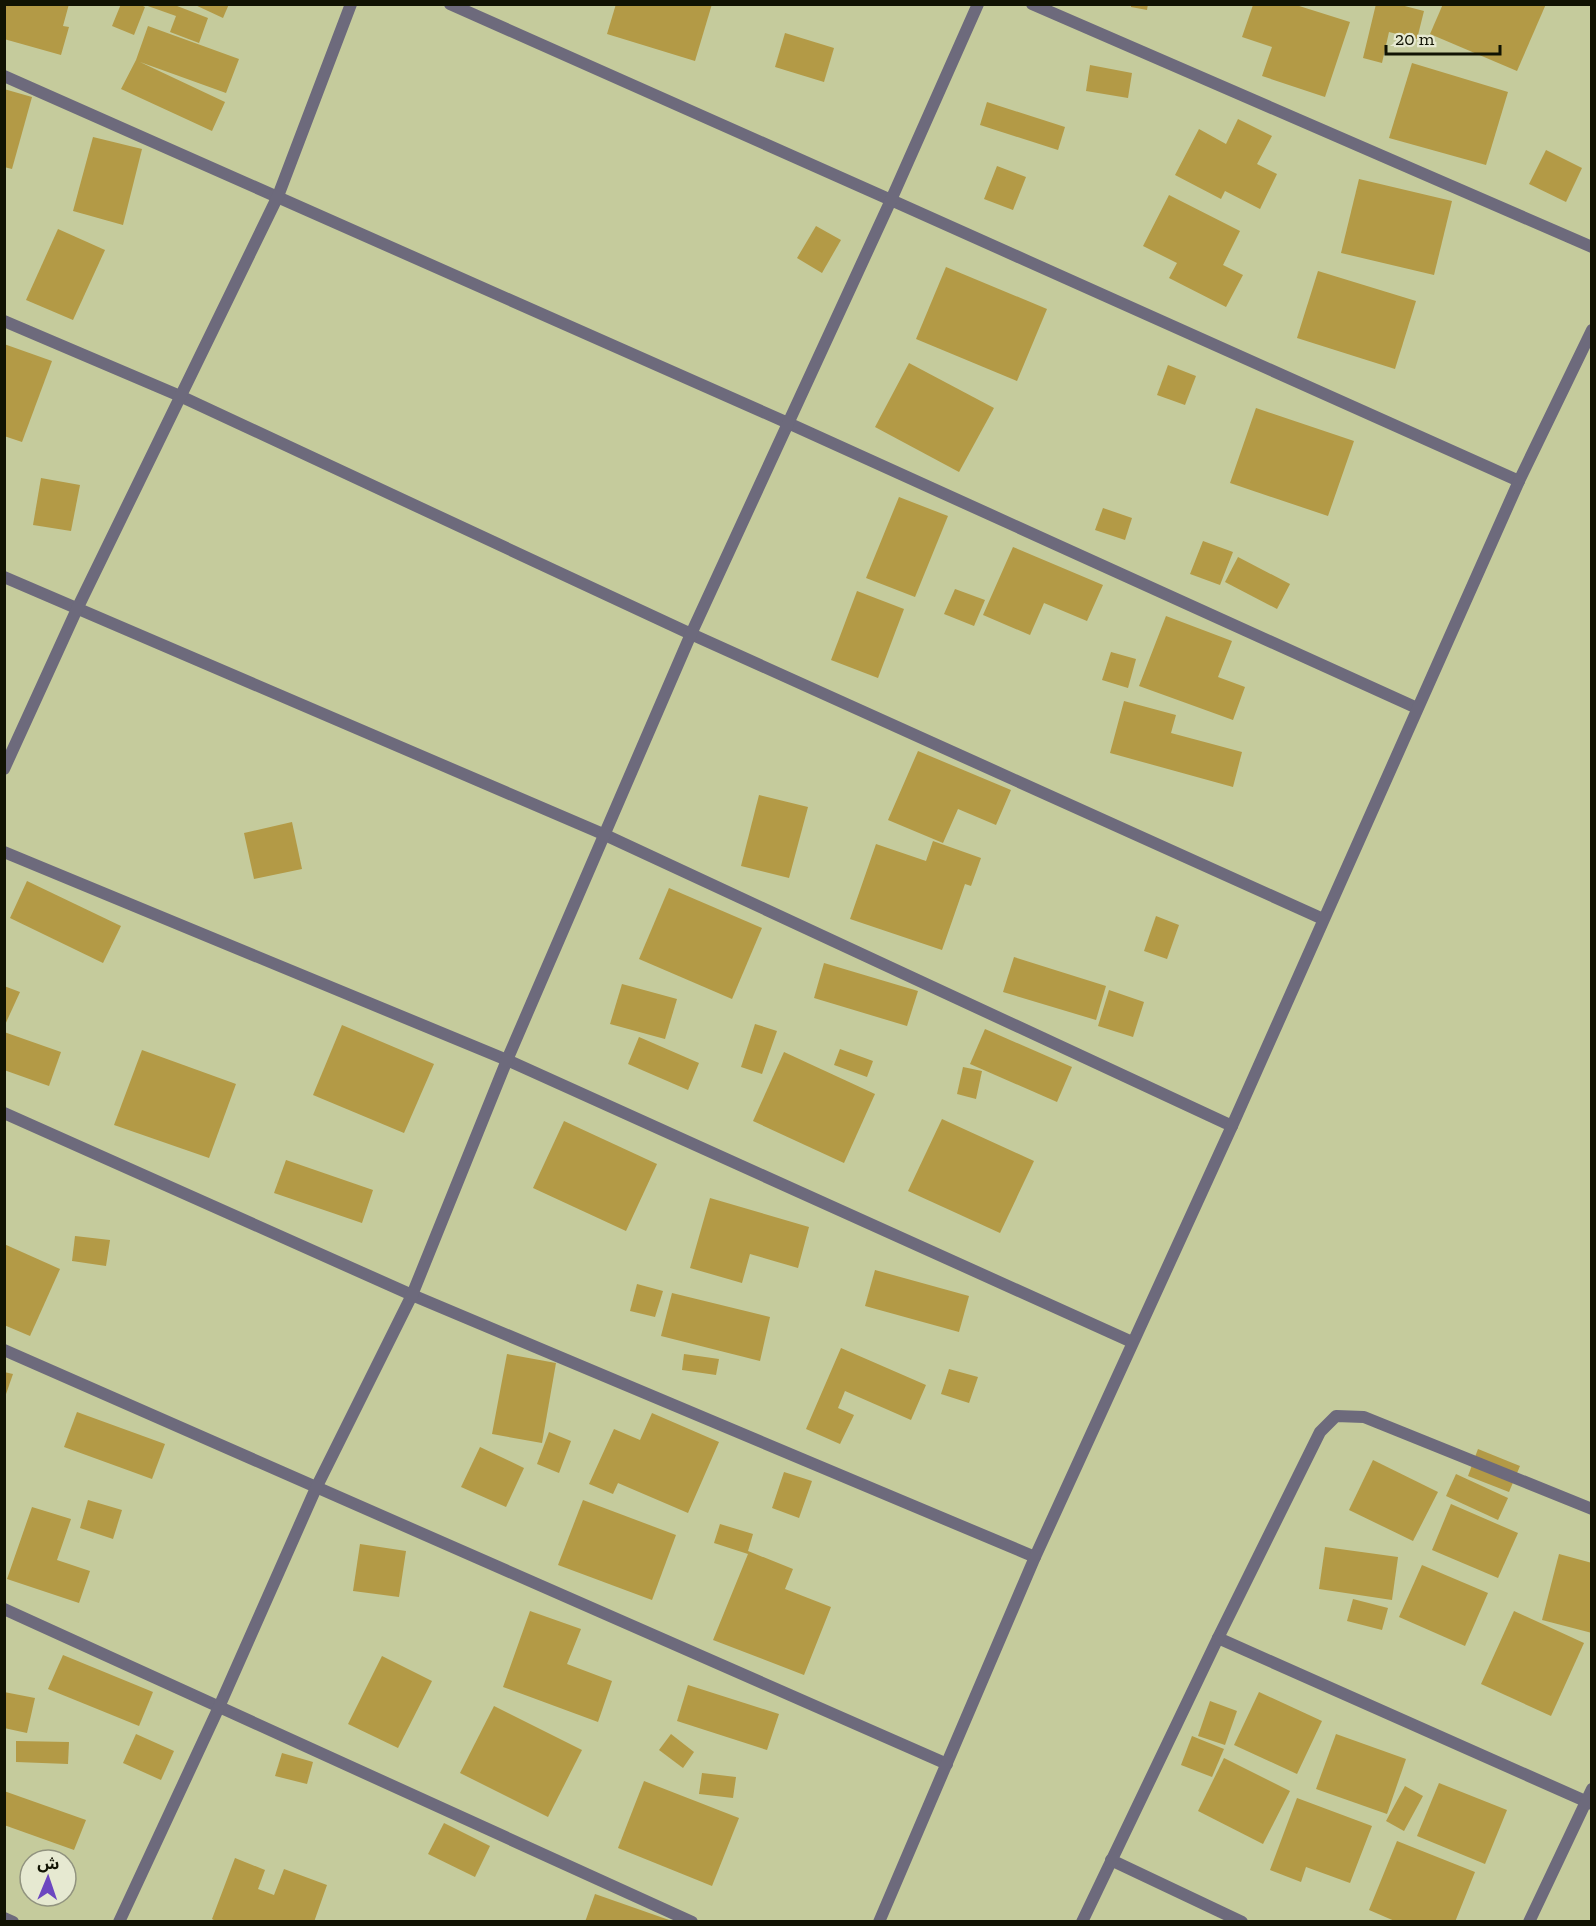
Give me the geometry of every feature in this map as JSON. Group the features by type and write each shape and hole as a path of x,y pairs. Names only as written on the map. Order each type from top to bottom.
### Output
{"street":[{"path":"4,769 77,609 278,196 351,4"},
{"path":"450,4 1519,481"},
{"path":"119,1922 219,1707 316,1488 412,1295 507,1060 603,834 691,634 891,200 978,4"},
{"path":"1032,4 1592,248"},
{"path":"4,75 788,423 1417,708"},
{"path":"4,321 180,396 691,634 1323,919"},
{"path":"879,1922 1035,1557 1232,1126 1519,481 1592,330"},
{"path":"4,577 603,834 1232,1126"},
{"path":"4,852 507,1060 1132,1342"},
{"path":"4,1113 412,1295 1035,1557"},
{"path":"4,1350 948,1764"},
{"path":"1083,1922 1218,1638 1320,1432 1336,1416 1364,1417 1592,1509"},
{"path":"4,1609 692,1922"},
{"path":"1218,1638 1588,1803"},
{"path":"1529,1922 1588,1803 1592,1789"},
{"path":"1111,1860 1242,1922"},
{"path":"4,1918 13,1922"}],"building":[{"path":"4,4 69,4 63,26 69,27 61,55 4,39"},
{"path":"121,4 139,4 145,7 134,35 112,26"},
{"path":"172,4 208,18 199,43 170,32 176,16 145,5"},
{"path":"193,4 229,4 223,18"},
{"path":"616,4 712,4 695,61 607,34"},
{"path":"1131,4 1148,4 1147,10 1131,7"},
{"path":"1376,4 1397,4 1424,11 1417,39 1389,32 1382,63 1363,58"},
{"path":"1443,4 1546,4 1517,71 1430,34"},
{"path":"1253,5 1296,5 1350,22 1325,97 1262,76 1272,47 1242,37"},
{"path":"148,26 239,59 226,93 140,62 225,102 212,131 121,89 136,60"},
{"path":"785,33 834,48 824,82 775,67"},
{"path":"1412,63 1508,92 1486,165 1389,138"},
{"path":"1090,65 1132,73 1128,98 1086,91"},
{"path":"4,89 32,97 12,169 4,167"},
{"path":"987,102 1065,127 1058,150 980,125"},
{"path":"1238,119 1272,136 1257,164 1277,174 1260,209 1225,191 1221,199 1175,175 1199,129 1226,144"},
{"path":"93,137 142,149 123,225 73,211"},
{"path":"1546,150 1582,168 1566,202 1529,184"},
{"path":"997,166 1026,177 1013,210 984,199"},
{"path":"1359,179 1452,201 1434,275 1341,253"},
{"path":"1169,195 1240,231 1223,265 1243,275 1226,307 1169,278 1177,263 1143,246"},
{"path":"816,226 841,240 822,273 797,258"},
{"path":"58,229 105,250 73,320 26,300"},
{"path":"946,267 1047,309 1017,381 916,339"},
{"path":"1318,271 1416,301 1395,369 1297,338"},
{"path":"4,344 52,361 22,442 4,436"},
{"path":"909,363 994,408 959,472 875,427"},
{"path":"1168,365 1196,376 1185,405 1157,395"},
{"path":"1256,408 1354,441 1328,516 1230,483"},
{"path":"41,478 80,485 71,531 33,525"},
{"path":"899,497 948,516 915,597 866,578"},
{"path":"1103,508 1132,518 1125,540 1095,530"},
{"path":"1203,541 1233,552 1220,585 1190,574"},
{"path":"1013,547 1103,585 1087,621 1044,603 1030,635 983,615"},
{"path":"1238,557 1290,584 1277,609 1225,582"},
{"path":"955,589 985,600 974,626 944,614"},
{"path":"857,591 904,609 878,678 831,660"},
{"path":"1166,616 1232,641 1218,677 1245,687 1233,720 1139,686"},
{"path":"1111,652 1136,659 1128,688 1102,680"},
{"path":"1124,701 1176,715 1171,733 1242,752 1233,787 1110,753"},
{"path":"918,751 1011,790 996,825 958,809 943,843 888,820"},
{"path":"759,795 808,807 789,878 741,866"},
{"path":"292,822 302,869 254,879 244,833"},
{"path":"933,841 981,858 971,886 965,884 942,950 850,919 876,844 926,861"},
{"path":"27,881 121,926 103,963 10,918"},
{"path":"669,888 762,928 732,999 639,959"},
{"path":"1156,916 1179,925 1167,959 1144,951"},
{"path":"1014,957 1106,986 1096,1020 1003,992"},
{"path":"824,963 918,991 907,1026 814,998"},
{"path":"622,984 677,999 665,1039 610,1024"},
{"path":"4,986 20,992 4,1027"},
{"path":"1109,990 1144,1002 1133,1037 1098,1026"},
{"path":"755,1024 777,1031 762,1074 741,1067"},
{"path":"342,1025 434,1064 404,1133 313,1095"},
{"path":"985,1029 1072,1067 1057,1102 970,1064"},
{"path":"4,1032 61,1052 49,1086 4,1070"},
{"path":"639,1037 699,1063 688,1090 628,1064"},
{"path":"840,1049 873,1061 867,1077 834,1065"},
{"path":"142,1050 236,1084 209,1158 114,1125"},
{"path":"784,1052 875,1094 844,1163 753,1121"},
{"path":"963,1067 982,1071 976,1099 957,1094"},
{"path":"942,1119 1034,1161 1000,1233 908,1191"},
{"path":"564,1121 657,1164 626,1231 533,1188"},
{"path":"286,1160 373,1190 362,1223 274,1193"},
{"path":"710,1198 809,1227 798,1268 750,1254 742,1283 690,1268"},
{"path":"75,1236 110,1240 106,1266 72,1261"},
{"path":"4,1244 60,1269 30,1336 4,1325"},
{"path":"875,1270 969,1296 959,1332 865,1306"},
{"path":"637,1284 663,1291 655,1317 630,1311"},
{"path":"672,1293 770,1317 760,1361 661,1336"},
{"path":"841,1348 926,1385 911,1420 845,1391 838,1408 854,1415 840,1444 806,1429"},
{"path":"507,1354 556,1363 542,1443 492,1434"},
{"path":"684,1354 719,1359 716,1375 682,1370"},
{"path":"949,1369 978,1377 969,1403 941,1394"},
{"path":"4,1372 13,1374 5,1397 4,1397"},
{"path":"77,1412 165,1444 152,1479 64,1447"},
{"path":"652,1413 719,1442 688,1513 618,1483 613,1494 589,1484 614,1429 640,1440"},
{"path":"549,1432 571,1441 559,1473 537,1464"},
{"path":"480,1447 524,1468 506,1507 461,1487"},
{"path":"1478,1449 1520,1466 1509,1492 1468,1476"},
{"path":"1373,1460 1438,1492 1413,1541 1349,1510"},
{"path":"784,1472 812,1481 799,1518 772,1508"},
{"path":"1456,1474 1508,1498 1498,1520 1446,1496"},
{"path":"88,1500 122,1510 113,1539 80,1528"},
{"path":"583,1500 676,1535 652,1600 558,1565"},
{"path":"1451,1504 1518,1533 1498,1578 1432,1550"},
{"path":"32,1507 71,1519 57,1560 90,1571 79,1603 7,1579"},
{"path":"720,1524 753,1534 748,1551 793,1569 785,1589 831,1607 804,1675 713,1640 748,1554 714,1543"},
{"path":"360,1544 406,1551 399,1597 353,1591"},
{"path":"1325,1547 1398,1557 1392,1600 1319,1589"},
{"path":"1559,1554 1592,1563 1592,1633 1542,1620"},
{"path":"1422,1565 1488,1593 1465,1646 1399,1617"},
{"path":"1353,1599 1388,1608 1382,1630 1347,1621"},
{"path":"530,1611 581,1629 567,1664 612,1681 598,1722 503,1687"},
{"path":"1514,1611 1584,1643 1551,1716 1481,1684"},
{"path":"63,1655 153,1692 139,1726 48,1689"},
{"path":"382,1656 432,1681 398,1748 348,1724"},
{"path":"688,1685 779,1714 767,1750 677,1721"},
{"path":"4,1692 35,1698 27,1733 4,1728"},
{"path":"1259,1692 1322,1721 1297,1774 1234,1745"},
{"path":"1210,1701 1237,1711 1225,1745 1198,1736"},
{"path":"494,1706 582,1750 548,1817 460,1773"},
{"path":"136,1734 174,1751 161,1780 123,1763"},
{"path":"671,1734 694,1752 683,1768 659,1750"},
{"path":"1336,1734 1406,1759 1387,1814 1316,1789"},
{"path":"1192,1736 1224,1749 1212,1777 1181,1765"},
{"path":"16,1741 69,1742 68,1764 16,1762"},
{"path":"282,1753 313,1762 307,1784 275,1776"},
{"path":"1224,1758 1290,1791 1263,1844 1198,1811"},
{"path":"702,1773 736,1777 733,1798 699,1794"},
{"path":"644,1781 739,1818 712,1886 618,1848"},
{"path":"1439,1783 1507,1810 1485,1864 1417,1836"},
{"path":"1405,1786 1423,1796 1404,1831 1386,1821"},
{"path":"4,1791 86,1820 75,1848 68,1848 4,1825"},
{"path":"1297,1798 1372,1826 1350,1883 1306,1867 1301,1882 1270,1870"},
{"path":"444,1823 490,1846 475,1877 428,1854"},
{"path":"1397,1841 1475,1872 1455,1922 1397,1922 1369,1910"},
{"path":"235,1858 265,1870 258,1889 274,1895 284,1869 327,1885 314,1922 217,1922 212,1919"},
{"path":"595,1894 672,1921 672,1922 585,1922"}]}
